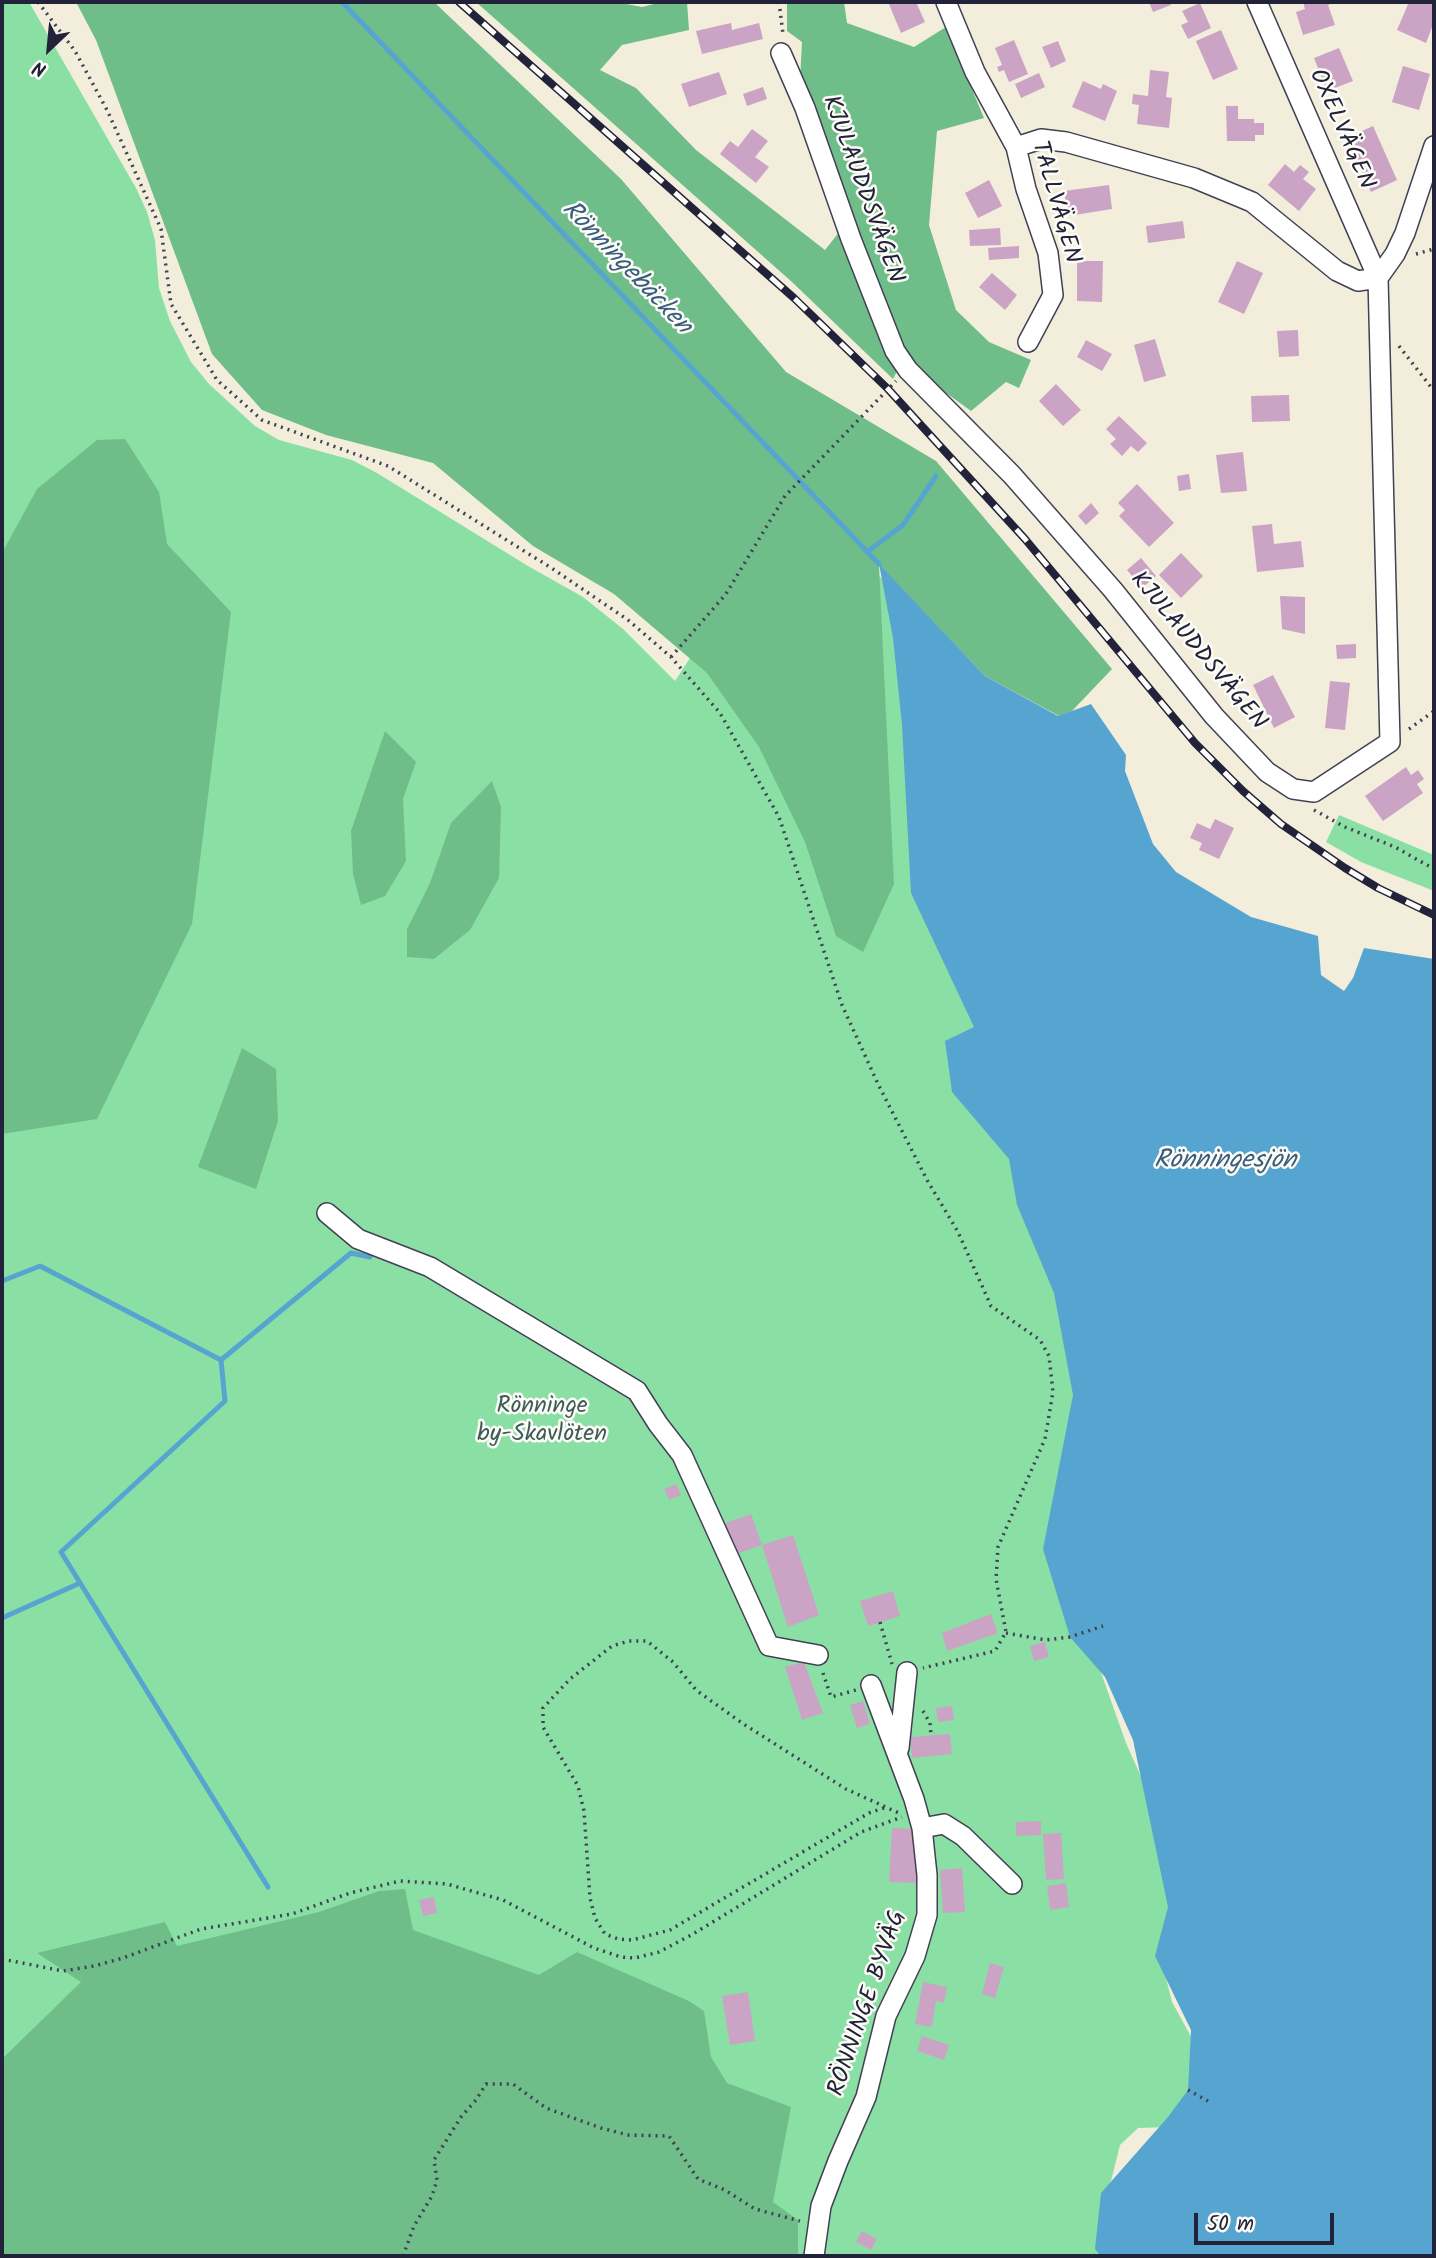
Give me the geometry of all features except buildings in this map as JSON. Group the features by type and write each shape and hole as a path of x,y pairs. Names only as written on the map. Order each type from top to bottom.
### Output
{"street":[{"name":"TALLVÄGEN","path":"946,2 975,72 1016,147 1026,189 1048,253 1052,295 1028,342"},
{"name":"OXELVÄGEN","path":"1257,2 1378,278"},
{"name":"KJULAUDDSVÄGEN","path":"781,53 805,108 890,339 908,370 1012,475 1113,590 1214,716 1268,772 1293,789"},
{"path":"1016,147 1041,139 1066,142 1194,178 1252,202 1337,271 1357,281 1378,278"},
{"path":"1293,789 1314,792 1390,742 1378,278 1395,254 1405,233 1434,146"},
{"path":"327,1213 358,1239 430,1266 637,1391 682,1455 769,1646 818,1655"},
{"path":"898,1756 907,1672"},
{"name":"RÖNNINGE BYVÄG","path":"814,2256 821,2206 866,2097 886,2016 915,1956 927,1915 927,1875 922,1828 914,1799 871,1685"},
{"path":"922,1828 944,1824 963,1836 1012,1884"}],"path":[{"path":"38,2 75,51 107,110 161,229 171,304 217,380 262,420 388,467 628,620 671,657 720,713 779,817 842,1005 896,1120 958,1232 991,1306 1040,1340 1049,1356 1053,1392 1045,1439 998,1547 996,1579 1006,1632 995,1651 895,1676 880,1622"},
{"path":"779,2 783,37 781,53"},
{"path":"1378,319 1434,391"},
{"path":"671,657 726,594 785,496 908,370"},
{"path":"1390,742 1434,711"},
{"path":"1293,789 1308,807 1345,827 1395,847 1434,869"},
{"path":"1006,1632 1046,1640 1070,1637 1103,1626"},
{"path":"2,1959 63,1971 94,1966 123,1958 201,1928 292,1914 350,1894 401,1881 447,1884 503,1900 594,1948 621,1957 635,1958 659,1952 693,1934 861,1832 905,1816 846,1789 742,1723 696,1690 673,1662 647,1641 629,1642 612,1646 570,1679 543,1708 543,1727 578,1786 584,1811 590,1898 595,1918 605,1934 632,1940 670,1930 869,1813 884,1808"},
{"path":"818,1655 831,1698 871,1685"},
{"path":"403,2256 414,2226 432,2196 437,2180 434,2160 486,2084 513,2084 546,2108 601,2128 628,2135 669,2136 698,2179 725,2190 755,2209 818,2226"},
{"path":"1188,2090 1208,2101"}],"green space":[{"name":"Rönninge by-Skavlöten","path":"2,2 29,2 136,188 147,212 155,240 159,288 170,321 191,362 209,384 255,426 279,440 352,460 377,473 583,597 623,629 675,681 799,491 905,603 1008,1150 1081,1311 1055,1586 1057,1594 1079,1625 1098,1664 1126,1743 1146,1788 1157,1853 1169,1872 1178,1910 1166,1978 1172,2002 1194,2042 1192,2103 1168,2127 1138,2128 1120,2145 1109,2189 1115,2256 2,2256"},
{"path":"76,2 434,2 621,179 786,372 936,461 1112,669 1072,711 1059,716 985,676 879,565 894,884 863,952 836,936 805,842 759,747 707,673 614,594 533,546 433,463 326,435 262,410 212,354 96,40"},
{"path":"476,2 616,2 642,7 662,2 687,2 689,30 622,45 600,70 636,88 696,150 825,250 840,231 899,367 893,379 792,282"},
{"path":"787,2 844,2 847,23 914,47 946,27 984,118 937,131 929,225 956,310 989,342 1031,360 1019,388 1006,382 971,411 920,374 907,357 800,80 802,42 787,31"},
{"path":"125,439 159,492 167,544 231,612 192,924 97,1119 2,1134 2,553 37,489 97,440"},
{"path":"385,731 416,762 403,799 406,861 385,896 361,905 353,874 351,831"},
{"path":"492,781 501,807 499,878 470,930 434,959 407,957 407,929 430,883 451,823"},
{"path":"1339,815 1434,855 1434,891 1361,862 1326,842"},
{"path":"242,1048 276,1069 278,1121 256,1189 198,1167"},
{"path":"405,1889 413,1930 539,1975 577,1952 689,2001 704,2011 711,2057 727,2083 791,2107 773,2202 798,2220 798,2256 2,2256 2,2059 81,1982 37,1953 165,1922 177,1946 319,1912 379,1891"}],"water":[{"name":"Rönningesjön","path":"879,564 985,676 1058,716 1091,704 1126,755 1125,771 1153,844 1176,872 1251,917 1318,936 1321,975 1344,991 1353,978 1364,948 1434,959 1434,2256 1101,2256 1095,2249 1101,2193 1168,2117 1188,2090 1191,2030 1155,1956 1168,1907 1133,1740 1105,1677 1070,1637 1043,1549 1073,1395 1054,1293 1017,1205 1009,1159 952,1092 945,1041 974,1027 911,893 902,725 893,638"}],"waterway":[{"name":"Rönningebäcken","path":"342,2 879,564"},
{"path":"867,552 903,525 936,476"},
{"path":"2,1281 40,1266 221,1360 351,1253 370,1257"},
{"path":"221,1360 225,1401 61,1552 268,1887"},
{"path":"2,1618 80,1583"}],"railway":[{"path":"459,2 794,298 888,389 1025,539 1195,743 1243,791 1281,824 1345,868 1378,888 1434,915"}]}
